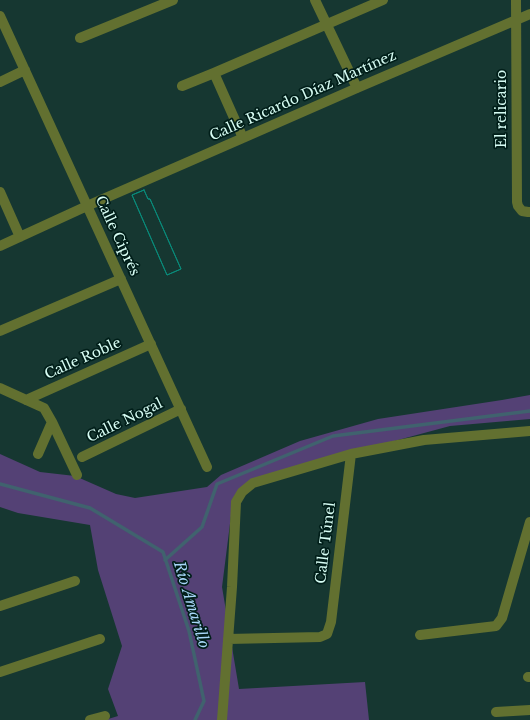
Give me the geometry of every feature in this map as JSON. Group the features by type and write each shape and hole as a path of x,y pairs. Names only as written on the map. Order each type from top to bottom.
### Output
{"street":[{"path":"80,38 173,0"},
{"path":"315,0 357,88"},
{"path":"182,86 383,0"},
{"name":"El relicario","path":"516,0 516,202 522,210 529,212"},
{"name":"Calle Ricardo Díaz Martínez","path":"0,246 357,88 530,14"},
{"name":"Calle Ciprés","path":"0,16 207,467"},
{"path":"0,82 25,70"},
{"path":"214,73 243,138"},
{"path":"0,192 20,237"},
{"path":"0,331 121,279"},
{"name":"Calle Roble","path":"26,400 151,344"},
{"path":"0,388 44,408 77,475"},
{"name":"Calle Nogal","path":"82,458 181,409"},
{"path":"38,454 52,422"},
{"path":"222,720 232,587 236,502 242,492 253,484 351,454 424,440 530,431"},
{"name":"Calle Túnel","path":"228,639 320,638 327,634 331,622 351,454"},
{"path":"420,635 496,626 502,618 530,522"},
{"path":"0,606 75,581"},
{"path":"0,672 100,639"},
{"path":"496,712 530,710"},
{"path":"90,720 104,716"}],"shaded area":[{"path":"530,395 530,419 450,426 260,477 233,500 222,587 239,689 365,682 369,720 105,720 118,716 108,689 122,646 98,570 90,525 18,513 0,507 0,454 40,472 75,476 116,494 135,498 207,487 221,475 300,441 378,419"}],"building":[{"path":"144,190 148,199 150,199 181,269 167,275 132,195"},
{"path":"144,190 148,199 150,199 181,269 167,275 132,195"}],"waterway":[{"path":"165,560 202,527 217,484 333,436 530,411"},
{"name":"Río Amarillo","path":"0,484 90,508 163,552 189,631 204,701 195,720"}]}
